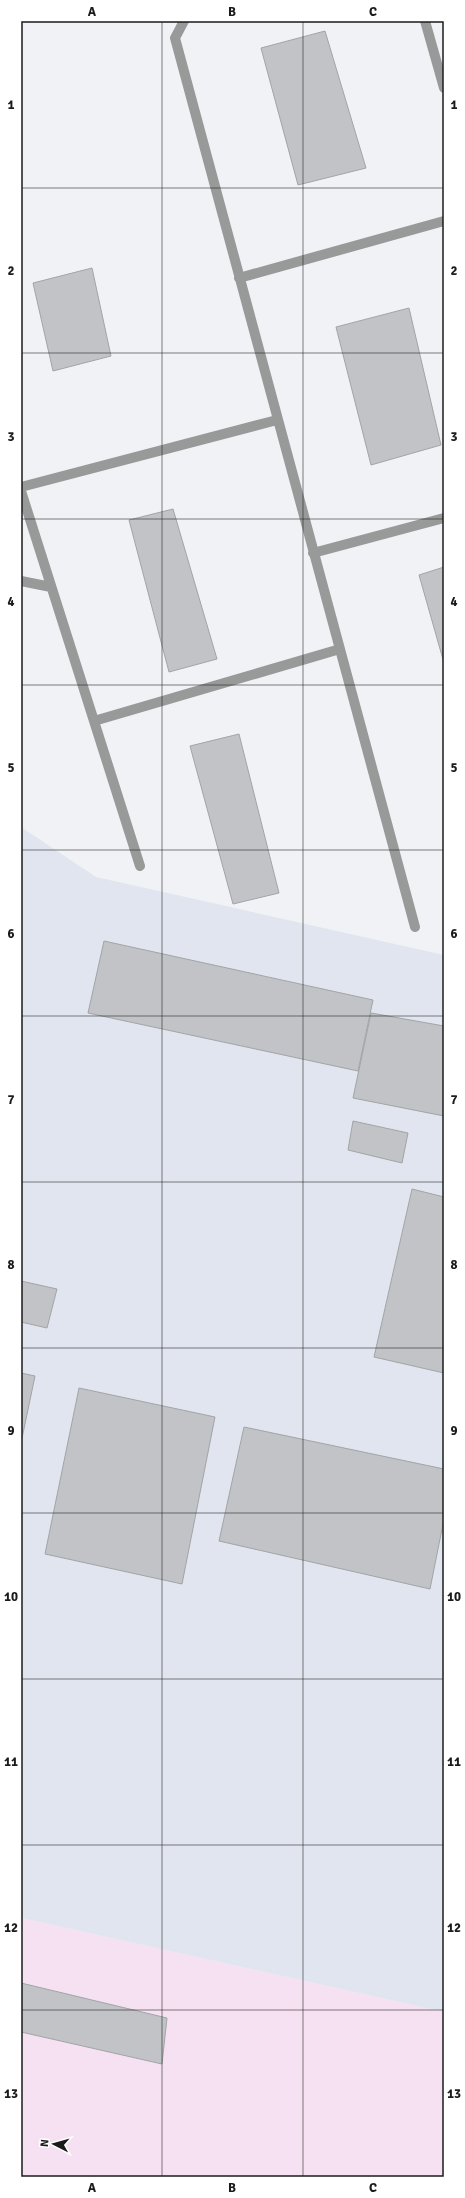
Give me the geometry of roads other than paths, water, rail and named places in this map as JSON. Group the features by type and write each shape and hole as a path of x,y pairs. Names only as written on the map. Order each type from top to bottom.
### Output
{"street":[{"path":"184,21 175,38 415,927"},
{"path":"425,21 444,88"},
{"path":"239,278 444,221"},
{"path":"21,486 277,420"},
{"path":"21,491 140,866"},
{"path":"314,553 444,518"},
{"path":"21,581 51,586"},
{"path":"94,721 340,649"}]}
